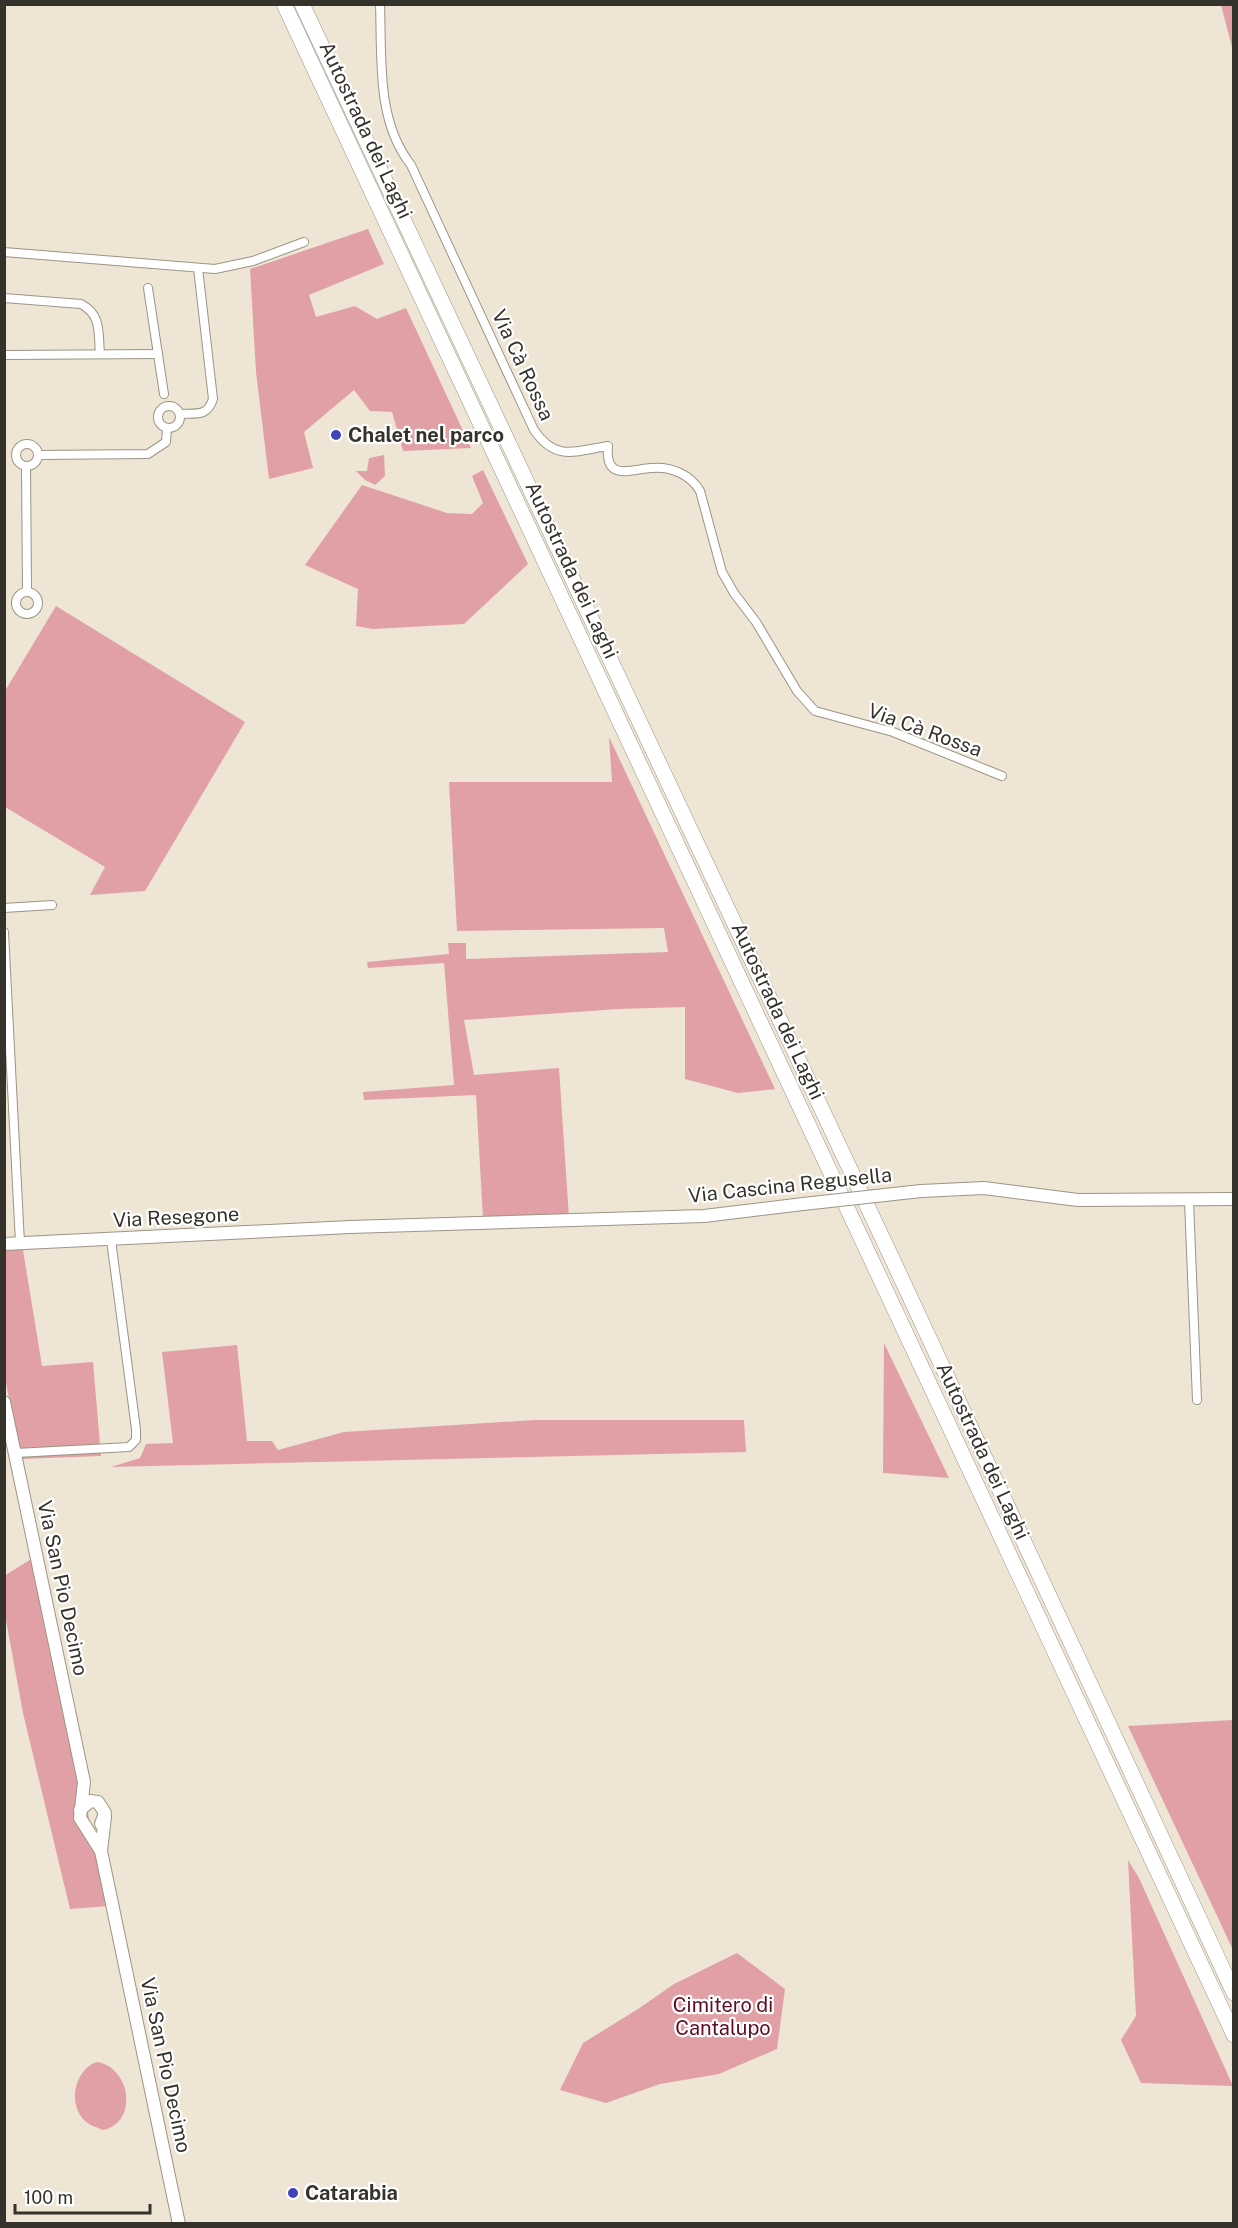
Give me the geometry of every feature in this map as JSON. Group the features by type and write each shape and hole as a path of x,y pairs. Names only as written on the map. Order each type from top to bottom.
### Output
{"highway":[{"name":"Autostrada dei Laghi","path":"284,4 1233,2035"},
{"name":"Autostrada dei Laghi","path":"302,4 891,1256 1233,1993"}],"street":[{"name":"Via Cà Rossa","path":"380,4 383,88 394,138 411,165 534,430 542,441 556,451 569,452 608,446 609,463 614,469 623,473 652,468 678,471 694,482 700,491 722,572 734,593 756,622 797,690 814,711 892,732 1002,776"},
{"path":"4,252 215,269 253,261 304,242"},
{"path":"180,414 204,412 209,409 213,399 198,268"},
{"path":"148,288 164,394"},
{"path":"4,298 81,304 90,309 97,321 100,354"},
{"path":"4,355 158,354"},
{"path":"167,428 158,421 160,410 166,406 173,406 180,414"},
{"path":"167,428 177,424 180,414"},
{"path":"39,455 148,454 166,442 167,428"},
{"path":"16,453 26,443 36,448 39,455"},
{"path":"4,452 16,453"},
{"path":"16,453 19,463 26,466 33,464 39,455"},
{"path":"26,466 27,592"},
{"path":"4,908 52,905"},
{"path":"4,932 20,1243"},
{"name":"Via Cascina Regusella","path":"350,1227 704,1216 921,1191 984,1188 1059,1199 1189,1201 1233,1199"},
{"path":"1189,1201 1197,1400"},
{"name":"Via Resegone","path":"4,1244 350,1227"},
{"path":"16,1453 129,1447 136,1440 111,1240"},
{"name":"Via San Pio Decimo","path":"4,1402 84,1782 82,1816 101,1851"},
{"name":"Via San Pio Decimo","path":"84,1782 103,1811 101,1851 180,2221"},
{"path":"90,1801 103,1811 100,1824 93,1827 82,1816 90,1801"}],"green space":[{"path":"1221,5 1233,5 1233,51"},
{"path":"368,229 384,264 309,295 316,317 355,306 377,319 406,308 471,448 403,451 392,412 370,411 354,390 304,432 313,468 269,479 256,372 250,269"},
{"path":"384,455 385,476 375,485 365,480 356,471 367,471 369,458"},
{"path":"483,470 528,564 464,624 373,629 356,626 358,589 305,565 362,485 447,513 472,514 483,503 472,476"},
{"path":"56,606 245,722 145,891 90,895 105,867 5,807 5,691"},
{"path":"609,737 775,1089 738,1093 685,1079 685,1007 618,1009 464,1020 474,1075 559,1068 569,1218 483,1218 476,1095 364,1100 363,1092 454,1085 444,963 368,968 367,962 449,954 448,943 466,943 466,959 668,952 664,928 457,931 449,782 612,782"},
{"path":"4,1250 23,1250 42,1366 93,1362 101,1456 21,1459 5,1378"},
{"path":"884,1343 949,1478 883,1473"},
{"path":"237,1345 247,1441 272,1441 278,1450 344,1432 535,1420 744,1420 746,1452 111,1467 140,1458 146,1444 173,1443 162,1352"},
{"path":"33,1558 108,1906 70,1909 23,1713 5,1615 4,1576"},
{"path":"1234,1720 1233,1950 1128,1726"},
{"path":"1128,1860 1139,1878 1233,2086 1141,2083 1121,2040 1136,2016"},
{"name":"Cimitero di Cantalupo","path":"737,1953 785,1989 777,2049 719,2074 660,2084 606,2103 560,2090 583,2043 674,1984"},
{"path":"96,2062 108,2066 117,2073 126,2095 126,2106 122,2117 114,2125 103,2130 85,2121 78,2112 75,2095 83,2072"}],"place":[{"name":"Chalet nel parco","path":"336,435"},
{"name":"Catarabia","path":"293,2193"}]}
